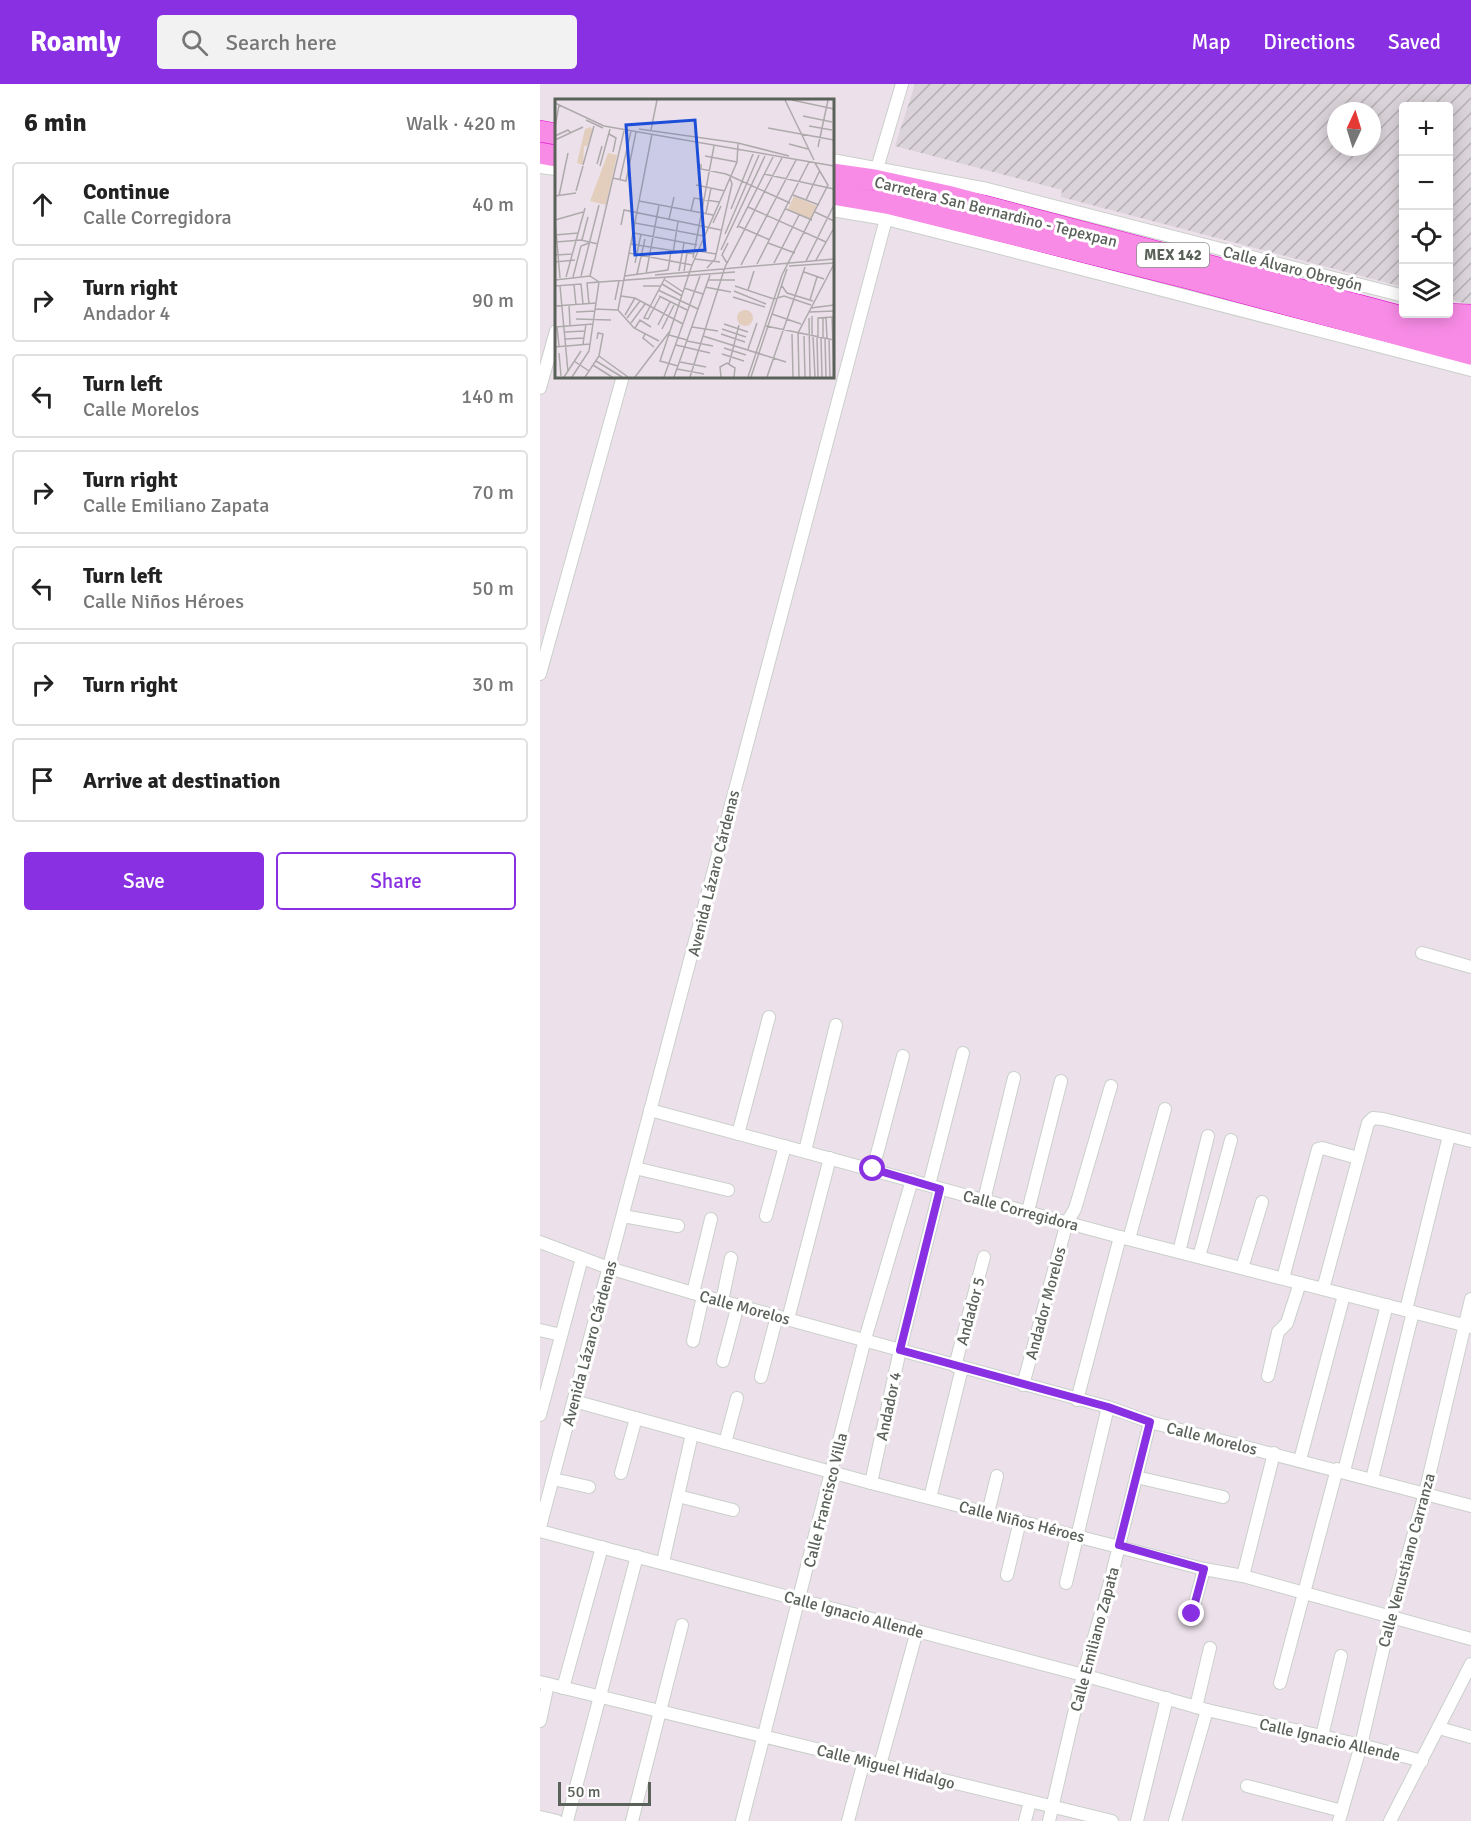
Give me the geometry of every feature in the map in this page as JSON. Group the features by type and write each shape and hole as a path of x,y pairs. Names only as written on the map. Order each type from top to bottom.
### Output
{"highway":[{"path":"540,131 555,134"},
{"path":"540,153 555,156"},
{"name":"Carretera San Bernardino - Tepexpan","path":"834,174 876,173 947,196 1399,315"},
{"name":"Carretera San Bernardino - Tepexpan","path":"834,194 891,204 1188,278 1471,354"},
{"path":"1453,314 1471,314"},
{"name":"Carretera San Bernardino - Tepexpan","path":"1411,318 1471,335"}],"street":[{"path":"876,173 902,84"},
{"name":"Calle Álvaro Obregón","path":"834,161 876,173 987,189 1399,295"},
{"path":"540,167 555,169"},
{"path":"834,210 886,219 1471,370"},
{"name":"Avenida Lázaro Cárdenas","path":"540,1527 886,219"},
{"path":"1453,309 1471,314"},
{"path":"540,388 555,335"},
{"path":"540,674 622,378"},
{"path":"1422,953 1471,967"},
{"path":"738,1134 769,1017"},
{"path":"805,1152 836,1025"},
{"name":"Andador 4","path":"871,1483 963,1053"},
{"path":"873,1169 903,1056"},
{"path":"984,1200 1014,1077"},
{"path":"1028,1211 1060,1081"},
{"name":"Andador Morelos","path":"1023,1384 1067,1222 1075,1209 1111,1086"},
{"path":"1077,1400 1124,1238 1166,1109"},
{"name":"Calle Corregidora","path":"650,1110 1124,1238 1467,1326"},
{"path":"1323,1289 1368,1123 1372,1118 1471,1142"},
{"path":"1179,1252 1208,1136"},
{"path":"1372,1479 1449,1136"},
{"path":"1199,1257 1231,1140"},
{"path":"766,1216 785,1146"},
{"path":"1282,1278 1318,1149 1322,1148 1358,1158"},
{"path":"761,1377 782,1317 830,1158"},
{"path":"635,1168 728,1190"},
{"name":"Calle Francisco Villa","path":"742,1821 865,1339 912,1180"},
{"path":"1242,1268 1262,1202"},
{"path":"622,1215 678,1226"},
{"path":"693,1341 711,1219"},
{"name":"Calle Morelos","path":"540,1242 609,1268 698,1295 1108,1407 1150,1422 1341,1470 1471,1506"},
{"name":"Andador 5","path":"930,1498 984,1257"},
{"path":"540,1415 582,1258"},
{"path":"722,1301 731,1258"},
{"path":"1268,1376 1278,1332 1287,1323 1300,1283"},
{"path":"1300,1460 1344,1295"},
{"name":"Calle Venustiano Carranza","path":"1341,1816 1361,1745 1390,1616 1425,1493 1467,1326 1471,1299"},
{"path":"723,1361 738,1305"},
{"path":"1280,1683 1303,1592 1341,1470 1387,1305"},
{"path":"540,1330 561,1335"},
{"path":"725,1443 737,1398"},
{"name":"Calle Niños Héroes","path":"574,1401 871,1483 1119,1545 1204,1569 1243,1576 1471,1639"},
{"path":"1066,1584 1108,1407"},
{"path":"621,1473 636,1418"},
{"name":"Calle Emiliano Zapata","path":"1049,1821 1083,1675 1109,1586 1150,1422"},
{"path":"663,1562 692,1434"},
{"path":"1243,1576 1274,1453"},
{"path":"988,1513 997,1476"},
{"path":"1136,1477 1223,1497"},
{"path":"553,1479 589,1487"},
{"path":"678,1496 733,1510"},
{"path":"1007,1575 1020,1521"},
{"name":"Calle Ignacio Allende","path":"540,1531 663,1562 1201,1708 1422,1761"},
{"path":"562,1688 603,1547"},
{"path":"567,1821 637,1556"},
{"path":"1192,1614 1204,1569"},
{"path":"632,1821 682,1625"},
{"path":"880,1765 917,1631"},
{"path":"1175,1821 1201,1708 1210,1648"},
{"path":"1322,1736 1341,1656"},
{"path":"1390,1821 1471,1664"},
{"path":"540,1721 544,1683"},
{"name":"Calle Miguel Hidalgo","path":"544,1683 1112,1821"},
{"path":"1137,1821 1167,1698"},
{"path":"1439,1728 1471,1737"},
{"path":"848,1821 864,1761"},
{"path":"1247,1786 1341,1816"},
{"path":"1025,1821 1030,1802"},
{"path":"540,1816 557,1821"}],"shaded area":[{"path":"915,84 1471,84 1471,305 1453,300 1453,102 1399,102 1399,286 1061,197 1062,190 895,146"}],"route":[{"path":"873,1169 940,1189 900,1350 1108,1407 1150,1422 1119,1545 1204,1569 1192,1614"}]}
